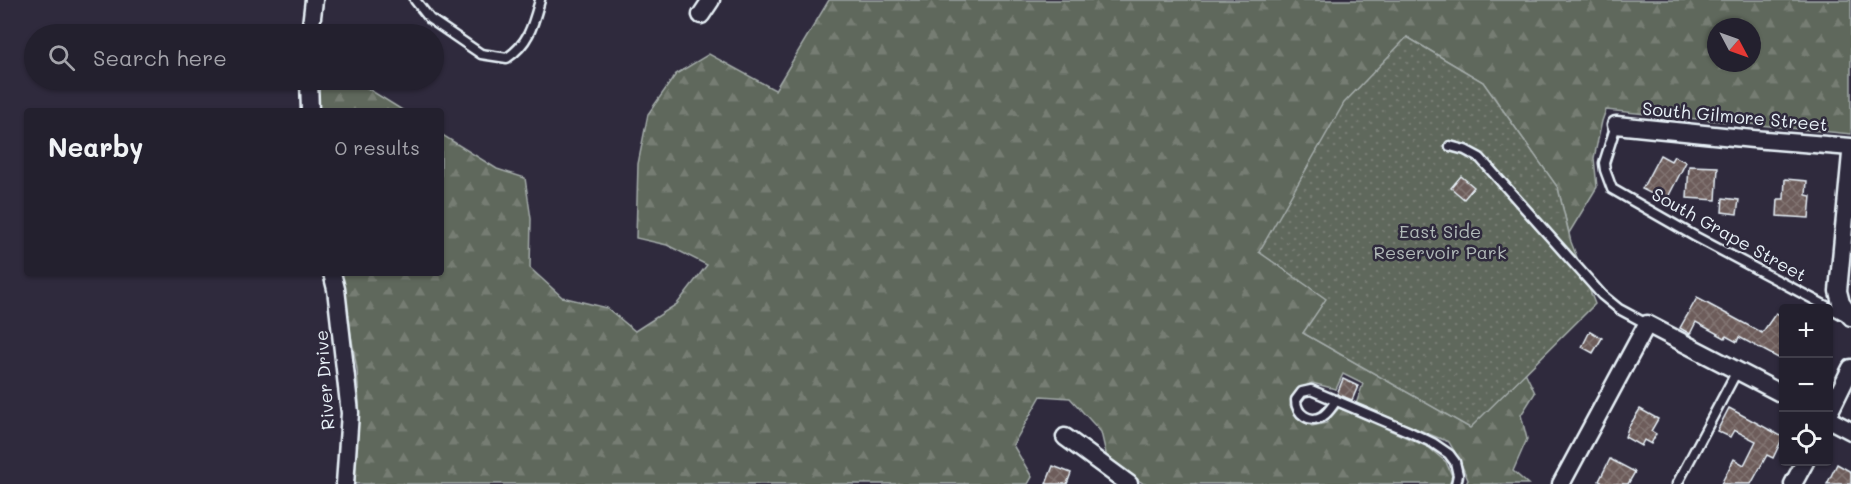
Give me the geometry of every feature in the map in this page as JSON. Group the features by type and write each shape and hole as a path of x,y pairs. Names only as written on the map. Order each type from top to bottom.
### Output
{"street":[{"path":"311,24 314,0"},
{"path":"701,15 711,0"},
{"path":"309,90 310,108"},
{"name":"South Gilmore Street","path":"1616,125 1851,147"},
{"path":"1851,154 1838,291 1851,318"},
{"name":"River Drive","path":"333,276 350,413 345,484"},
{"path":"1561,484 1647,324 1779,392"},
{"path":"1830,412 1851,368"},
{"path":"1833,420 1851,430"},
{"path":"1065,436 1110,478 1129,484"},
{"path":"1793,484 1803,466"}],"lane":[{"path":"415,0 430,19 437,24"},
{"path":"444,28 482,54 507,58 518,51 527,39 540,0"},
{"name":"South Grape Street","path":"1616,125 1604,163 1612,189 1704,242 1851,318"},
{"path":"1450,146 1465,150 1480,158 1602,295 1619,309 1647,324"},
{"path":"1677,484 1737,371"},
{"path":"1336,401 1328,412 1316,419 1309,419 1296,408 1296,400 1302,392 1311,390 1410,432 1449,454 1455,462 1458,475 1456,484"}],"green space":[{"path":"829,0 1851,0 1851,134 1606,110 1594,158 1597,187 1569,233 1558,188 1483,82 1407,37 1260,252 1327,299 1303,333 1469,427 1525,372 1535,393 1521,415 1527,439 1513,471 1528,484 1466,484 1468,480 1449,442 1356,404 1363,384 1343,374 1336,389 1312,383 1291,397 1290,406 1298,417 1312,426 1326,423 1339,408 1428,447 1446,462 1452,476 1450,484 1144,484 1107,458 1101,432 1070,398 1041,396 1013,445 1032,477 1028,484 355,484 359,403 357,369 341,276 444,276 444,136 497,169 525,178 531,219 530,268 562,297 607,308 635,331 677,304 707,265 667,245 636,238 638,164 648,114 676,74 709,54 775,90"},
{"name":"East Side Reservoir Park","path":"1407,37 1483,82 1558,188 1571,242 1595,304 1470,428 1303,333 1326,299 1259,252 1344,103"},
{"path":"318,90 370,90 399,108 318,108"}],"building":[{"path":"1660,155 1671,161 1674,156 1686,162 1666,201 1642,189"},
{"path":"1689,166 1718,167 1716,200 1687,198"},
{"path":"1461,176 1474,187 1464,199 1451,188"},
{"path":"1785,179 1807,181 1806,195 1811,196 1809,218 1777,216 1778,199 1784,199"},
{"path":"1723,198 1739,200 1737,214 1722,212"},
{"path":"1697,298 1762,333 1776,313 1779,314 1779,358 1739,337 1737,342 1726,336 1725,338 1696,322 1690,334 1680,328"},
{"path":"1590,331 1602,338 1593,353 1582,347"},
{"path":"1343,379 1358,386 1352,400 1337,394"},
{"path":"1729,408 1779,435 1779,445 1773,458 1767,455 1751,484 1721,484 1734,459 1744,465 1756,441 1734,430 1730,437 1717,431"},
{"path":"1640,409 1658,419 1651,431 1656,434 1651,444 1644,440 1641,446 1625,437"},
{"path":"1610,459 1635,472 1628,484 1605,484 1599,481"},
{"path":"1837,464 1851,472 1851,484 1827,484"},
{"path":"1053,466 1071,473 1067,484 1046,484"}]}
